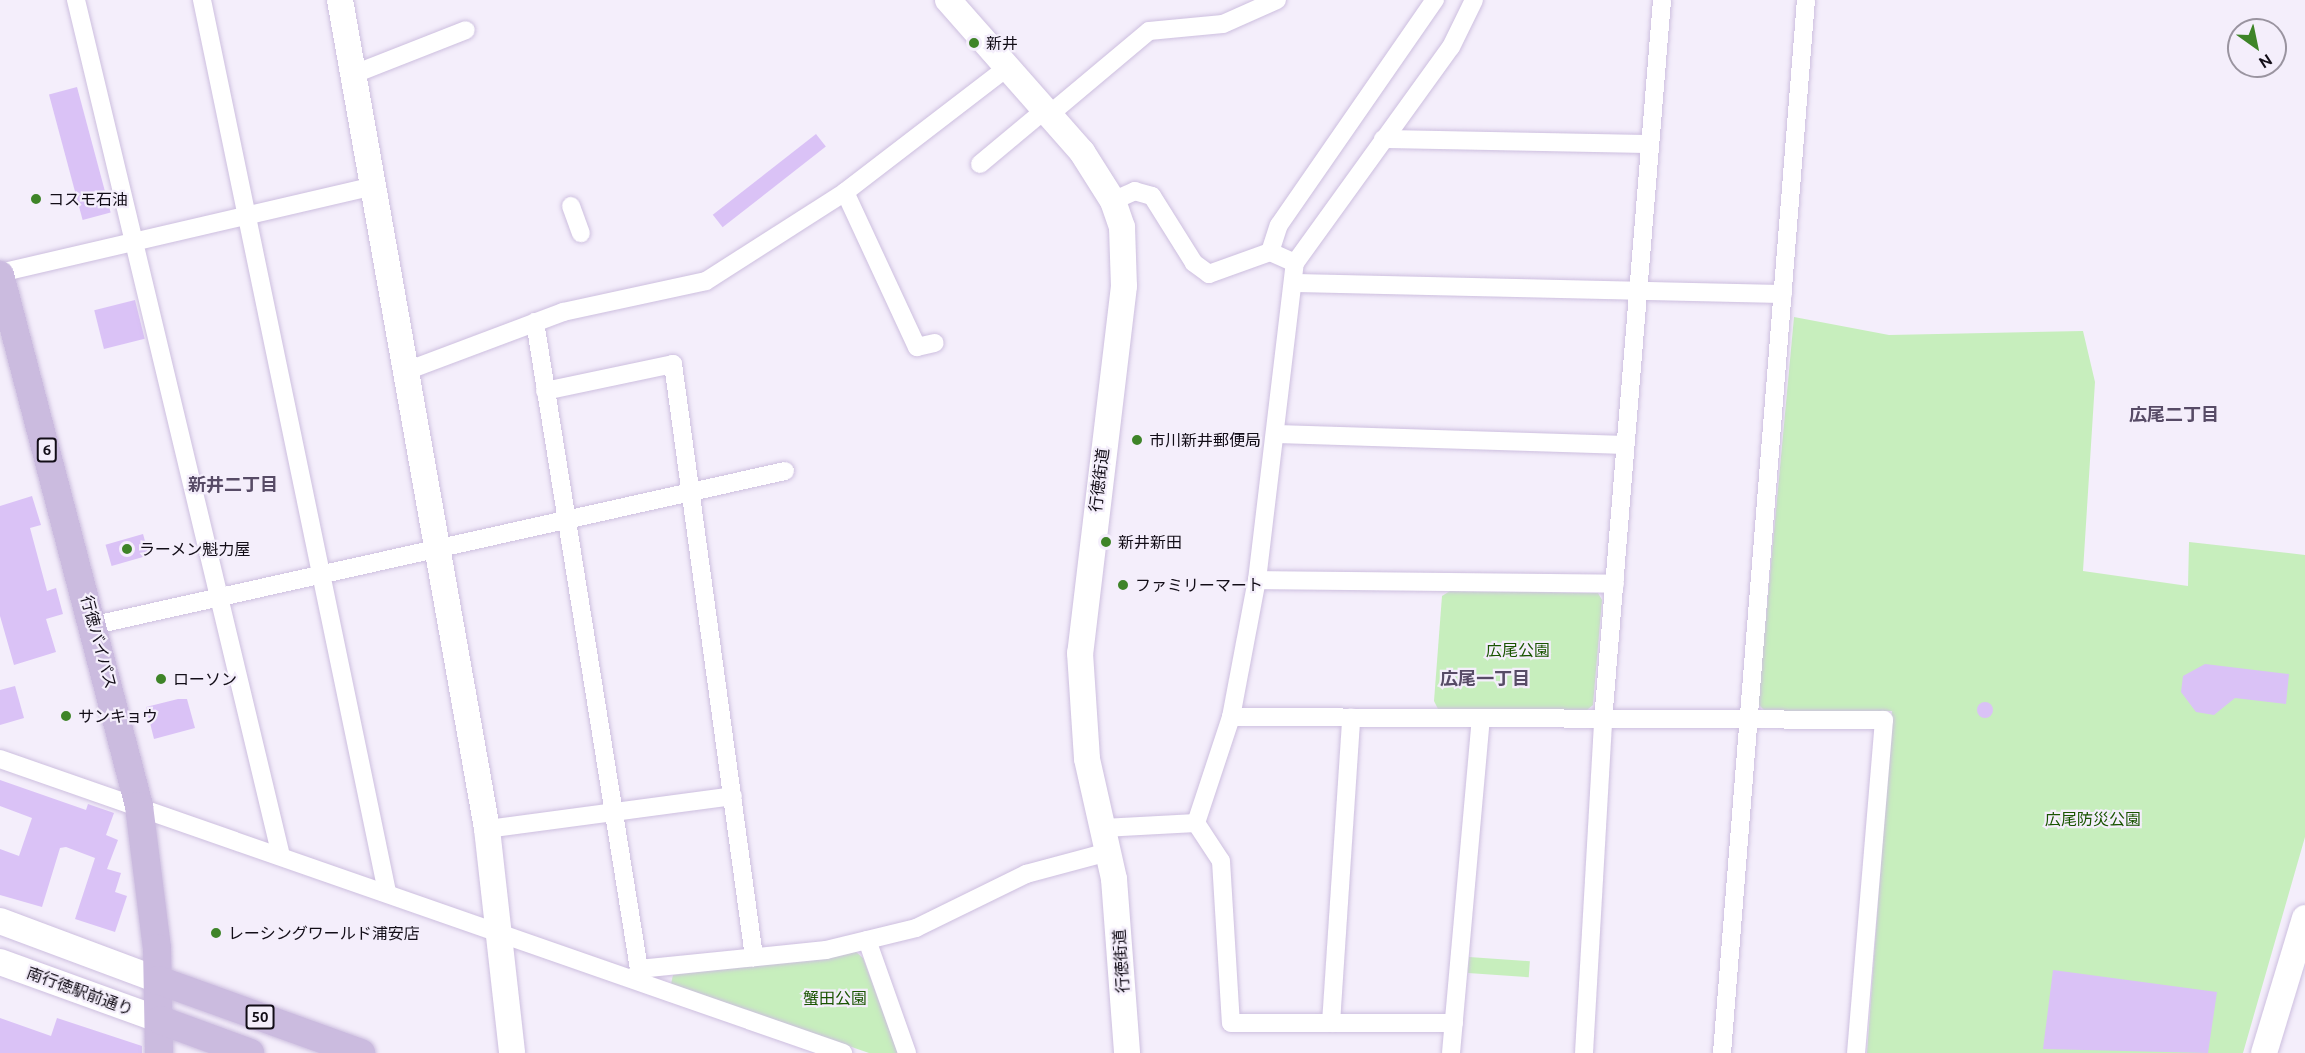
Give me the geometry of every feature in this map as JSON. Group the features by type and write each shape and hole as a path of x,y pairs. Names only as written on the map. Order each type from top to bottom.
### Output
{"main road":[{"name":"行徳バイパス","path":"0,274 95,625 139,806 158,980 159,1053"},
{"name":"50","path":"158,980 361,1053"},
{"name":"50","path":"160,1020 250,1053"}],"street":[{"path":"76,0 221,597 281,856"},
{"path":"202,0 387,892"},
{"path":"340,0 409,370 487,829 503,933 512,1053"},
{"name":"行徳街道","path":"948,0 1048,112 1113,201 1124,240 1124,286 1080,653 1088,759 1106,840 1127,1053"},
{"path":"980,164 1149,31 1223,24 1276,0"},
{"path":"1270,252 1279,225 1435,0"},
{"path":"1196,823 1231,717 1257,580 1278,434 1294,283 1294,263 1451,47 1474,0"},
{"path":"1584,1053 1603,721 1662,0"},
{"path":"1722,1053 1806,0"},
{"path":"354,74 466,30"},
{"path":"409,370 535,322 706,281 845,192 1008,67"},
{"path":"1383,139 1650,144"},
{"path":"0,274 375,186"},
{"path":"1113,201 1135,191 1152,196 1194,263 1209,274 1270,252 1294,263"},
{"path":"845,192 917,347 935,343"},
{"path":"571,206 581,233"},
{"path":"1294,283 1783,294"},
{"path":"535,322 637,974"},
{"path":"545,391 673,364 754,957"},
{"path":"1278,434 1625,445"},
{"path":"95,625 440,545 785,471"},
{"path":"1257,580 1615,584"},
{"path":"1231,717 1749,722 1884,720 1856,1053"},
{"path":"1331,1023 1351,718"},
{"path":"1451,1053 1481,719"},
{"path":"0,759 503,933 637,974 843,1053"},
{"path":"487,829 733,796"},
{"path":"637,974 867,940 916,928 1026,874 1106,840 1196,823"},
{"path":"1196,823 1221,861 1231,1023 1454,1023"},
{"path":"2264,1053 2305,918"},
{"path":"0,921 158,980"},
{"path":"867,940 906,1053"},
{"name":"南行徳駅前通り","path":"0,962 160,1020"}],"green space":[{"name":"広尾防災公園","path":"1794,317 1889,335 2083,331 2095,382 2083,571 2188,586 2189,542 2305,555 2305,837 2243,1053 1867,1053 1892,711 1766,712 1758,704"},
{"name":"広尾公園","path":"1450,591 1598,593 1602,600 1593,705 1587,710 1438,709 1434,701 1442,596"},
{"name":"蟹田公園","path":"855,951 863,958 898,1053 869,1053 671,984 673,975"},
{"path":"1469,957 1530,961 1529,977 1468,973"}],"building":[{"path":"77,87 111,213 83,220 49,95"},
{"path":"816,134 826,147 723,227 713,215"},
{"path":"135,300 145,339 104,349 94,310"},
{"path":"32,496 41,525 30,528 47,591 56,588 63,614 46,619 56,652 14,665 0,616 0,506"},
{"name":"ラーメン魁力屋","path":"143,534 149,555 112,566 106,545"},
{"path":"2205,664 2289,674 2286,704 2235,698 2214,715 2196,712 2181,692 2183,676"},
{"path":"15,686 24,718 0,725 0,690"},
{"path":"187,699 195,728 154,739 146,707"},
{"path":"1985,702 1993,710 1985,718 1977,710"},
{"path":"0,780 86,810 88,804 114,813 106,835 118,840 107,869 121,873 115,892 127,896 115,932 75,919 95,858 66,847 60,848 42,907 0,895 0,849 19,856 32,818 0,806"},
{"path":"2053,970 2217,992 2208,1053 2043,1049"},
{"path":"0,1018 51,1036 57,1018 142,1046 142,1053 0,1053"}],"place":[{"name":"新井","path":"974,43"},
{"name":"コスモ石油","path":"36,199"},
{"name":"市川新井郵便局","path":"1137,440"},
{"name":"新井新田","path":"1106,542"},
{"name":"ラーメン魁力屋","path":"127,549"},
{"name":"ファミリーマート","path":"1123,585"},
{"name":"ローソン","path":"161,679"},
{"name":"サンキョウ","path":"66,716"},
{"name":"レーシングワールド浦安店","path":"216,933"}],"district":[{"name":"広尾二丁目","path":"2174,414"},
{"name":"新井二丁目","path":"233,484"},
{"name":"広尾一丁目","path":"1485,678"}]}
